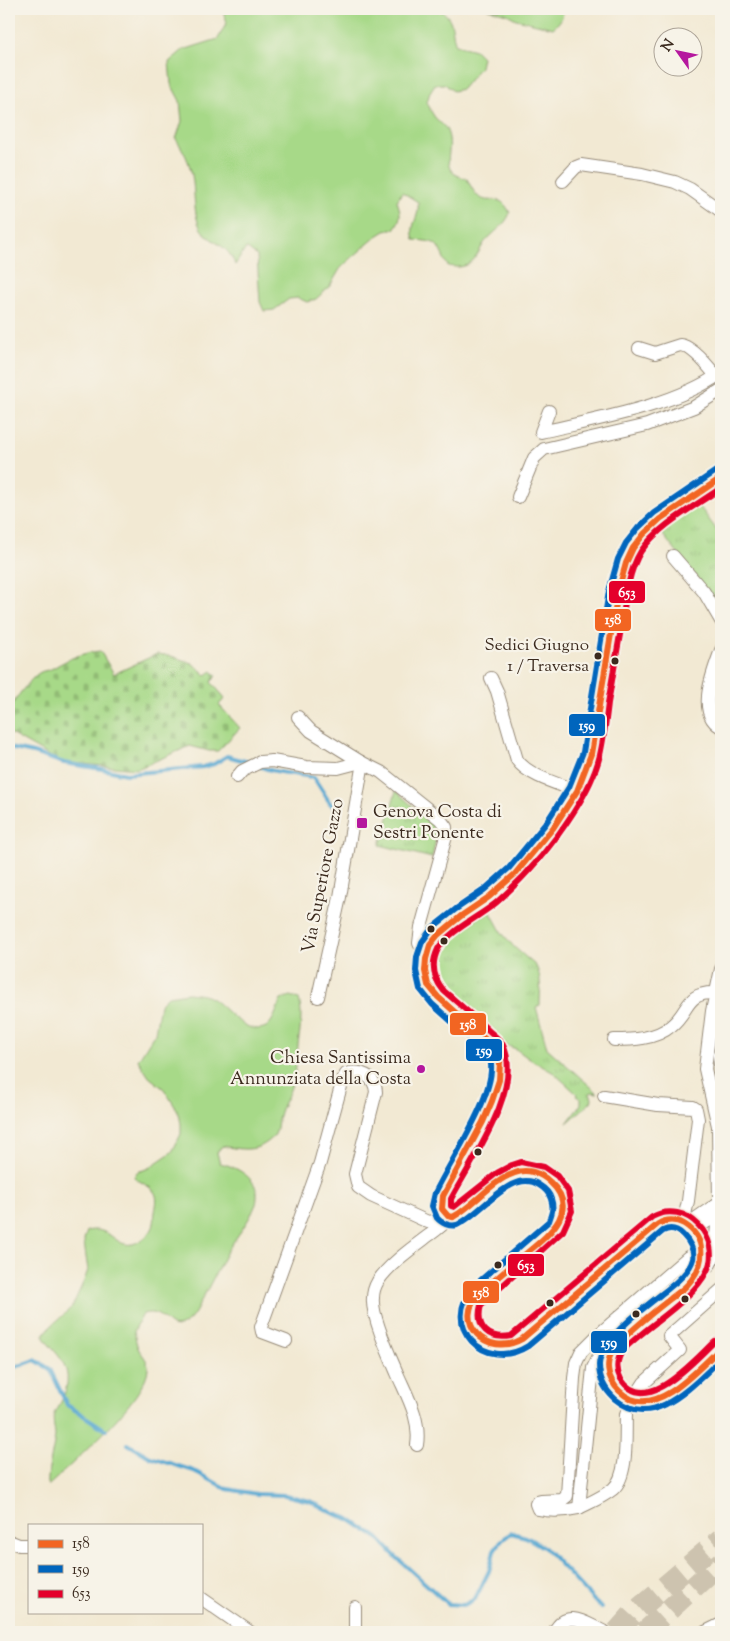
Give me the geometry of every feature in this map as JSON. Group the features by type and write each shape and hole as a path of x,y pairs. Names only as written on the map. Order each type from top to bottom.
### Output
{"street":[{"path":"563,182 576,167 592,165 675,182 720,208"},
{"path":"549,411 541,432 651,404 686,392 719,374 684,345 655,353 638,348"},
{"path":"518,497 534,458 544,449 647,424 694,407 721,390"},
{"path":"452,1217 448,1216 442,1209 443,1196 485,1118 499,1078 500,1056 491,1044 438,997 428,984 425,971 430,945 438,935 489,897 515,874 554,828 577,791 591,754 618,592 626,563 633,548 660,519 721,478"},
{"path":"674,556 704,592 721,621"},
{"path":"721,650 710,682 708,698 710,714 721,727"},
{"path":"491,678 497,691 514,753 521,766 528,771 577,791"},
{"path":"298,717 311,731 381,772 404,789 440,819 446,828 445,840 418,943 426,959"},
{"path":"238,777 242,772 260,762 272,761 306,767 338,768 361,762"},
{"name":"Via Superiore Gazzo","path":"318,996 340,897 362,768 361,762"},
{"path":"579,1508 593,1368 600,1354 615,1346 688,1284 710,1264 714,1256 720,1206 718,1126 705,1069 715,992 721,968"},
{"path":"614,1040 643,1038 668,1029 697,995 705,992 715,992"},
{"path":"721,1051 719,1055 721,1075"},
{"path":"286,1341 262,1332 261,1327 320,1163 343,1079 346,1074 356,1072 365,1074 376,1087 355,1174 361,1191 428,1222 459,1214 501,1181 522,1171 539,1174 551,1182 559,1193 563,1210 556,1226 473,1301 469,1315 474,1331 485,1342 503,1346 522,1340 658,1224 670,1220 687,1227 700,1243 702,1252 700,1267 688,1284"},
{"path":"604,1096 658,1105 695,1107 698,1112 698,1119 688,1201 687,1227"},
{"path":"687,1227 708,1221 720,1206"},
{"path":"417,1445 418,1428 416,1417 375,1314 372,1298 382,1276 452,1217"},
{"path":"626,1414 624,1463 621,1477 614,1488 579,1508 558,1511 538,1509 537,1502 562,1500 567,1496 574,1378 576,1363 581,1352 688,1257 702,1252"},
{"path":"633,1400 644,1383 680,1350 670,1336 721,1290"},
{"path":"615,1346 608,1361 612,1382 624,1396 642,1402 654,1400 668,1393 721,1348"},
{"path":"9,1541 19,1545 28,1545"},
{"path":"202,1599 250,1632"},
{"path":"355,1607 355,1632"},
{"path":"554,1632 564,1621 577,1619 605,1632"},
{"path":"705,1632 721,1624"}],"green space":[{"path":"222,9 439,9 446,15 451,23 456,45 475,50 482,57 480,67 462,89 453,91 445,84 435,84 427,102 434,116 447,131 449,139 448,160 452,171 457,176 467,179 479,197 502,202 510,213 502,225 484,243 473,261 462,267 448,266 437,245 414,240 413,229 418,213 418,202 402,192 397,201 400,218 394,229 385,231 377,236 347,262 340,269 330,286 316,299 307,302 298,298 289,299 274,310 264,311 260,302 257,256 246,248 235,265 228,252 209,238 198,224 191,170 186,156 176,139 182,121 180,101 171,84 169,62 183,50 218,39 227,22"},
{"path":"488,9 563,9 563,15 553,28 516,19 507,14"},
{"path":"697,503 721,536 721,609 660,531"},
{"path":"100,651 114,674 157,654 171,656 192,663 206,675 212,671 217,676 211,682 225,698 219,705 240,728 218,751 209,751 190,746 137,769 60,762 9,733 10,709 21,691 35,676 76,656"},
{"path":"721,665 721,719 714,706 714,693"},
{"path":"396,791 438,829 432,858 380,845"},
{"path":"490,911 502,933 514,947 536,966 539,975 540,1005 536,1007 547,1048 598,1093 590,1092 591,1102 567,1123 581,1104 581,1099 576,1096 577,1094 554,1073 516,1049 506,1045 503,1048 494,1037 450,997 443,985 439,972 443,948 463,928"},
{"path":"188,993 211,998 236,1019 251,1028 258,1029 269,1025 281,1000 290,996 299,999 301,1022 293,1082 280,1112 276,1132 273,1137 259,1147 241,1149 222,1146 217,1153 220,1163 237,1169 252,1181 257,1192 257,1201 250,1217 226,1253 195,1313 186,1323 174,1327 157,1314 143,1314 134,1331 138,1348 148,1367 145,1380 136,1396 107,1430 48,1486 49,1467 55,1437 53,1417 64,1395 67,1377 63,1363 43,1336 72,1307 84,1281 88,1270 84,1240 87,1231 102,1231 122,1243 133,1244 140,1241 152,1230 156,1195 150,1188 134,1177 137,1172 147,1169 172,1152 181,1134 181,1124 179,1114 164,1089 149,1077 138,1060 155,1033 160,1004 168,996"}],"waterway":[{"path":"9,748 64,763 126,774 203,767 214,764 227,756 252,763"},
{"path":"261,767 314,778 338,812"},
{"path":"9,1368 35,1360 50,1369 67,1405 106,1430"},
{"path":"128,1444 150,1457 194,1471 227,1489 257,1494 285,1495 310,1501 349,1519 378,1538 448,1604 464,1605 475,1599 489,1571 494,1551 501,1541 511,1533 526,1537 545,1548 601,1608"}],"tunnel":[{"path":"617,1632 635,1612 721,1539"},
{"path":"645,1632 721,1562"}],"transit line":[{"name":"159","path":"716,471 654,513 626,543 618,559 609,591 583,752 569,787 546,823 509,868 484,890 432,928 422,942 417,957 416,971 420,989 432,1004 487,1053 491,1063 490,1078 479,1111 435,1193 432,1206 437,1218 446,1224 457,1225 466,1220 497,1194 518,1182 529,1181 541,1186 549,1194 552,1205 549,1221 474,1286 465,1301 462,1316 464,1330 472,1341 483,1349 496,1354 512,1353 528,1346 663,1231 671,1229 676,1230 685,1237 692,1249 693,1259 680,1279 626,1323 607,1344 601,1355 599,1365 601,1379 608,1392 615,1399 630,1408 644,1410 659,1407 673,1400 699,1380 721,1359"},
{"name":"158","path":"453,1217 448,1216 442,1209 443,1196 483,1122 492,1101 499,1080 500,1062 495,1048 438,997 428,985 425,971 430,945 438,935 489,897 515,874 553,828 577,791 591,754 618,592 626,563 633,548 660,519 721,478"},
{"name":"653","path":"715,1341 683,1371 656,1389 643,1392 631,1389 619,1375 619,1357 623,1350 680,1303 700,1282 707,1271 711,1259 710,1246 706,1235 689,1217 677,1213 665,1213 652,1217 511,1336 503,1337 490,1334 482,1326 480,1320 481,1305 563,1231 572,1211 568,1191 557,1176 544,1167 521,1162 497,1173 454,1207 451,1206 451,1199 482,1145 501,1103 507,1082 508,1062 502,1043 444,991 434,972 434,961 438,949 449,936 497,902 538,860 565,825 585,793 600,755 626,596 630,577 637,559 641,551 658,532 678,516 721,488"},
{"name":"158","path":"453,1217 498,1182 524,1171 534,1172 550,1182 559,1193 563,1204 557,1224 549,1233 481,1292 472,1303 469,1314 471,1325 485,1341 496,1344 509,1344 522,1339 658,1224 671,1220 684,1224 697,1237 701,1252 701,1261 698,1269 694,1277 684,1288 617,1345 611,1353 608,1362 610,1376 618,1389 631,1399 643,1401 655,1399 668,1394 680,1385 721,1348"}],"place":[{"name":"Sedici Giugno 1 / Traversa","path":"598,656"},
{"name":"Genova Costa di Sestri Ponente","path":"362,823"},
{"name":"Chiesa Santissima Annunziata della Costa","path":"421,1069"}]}
